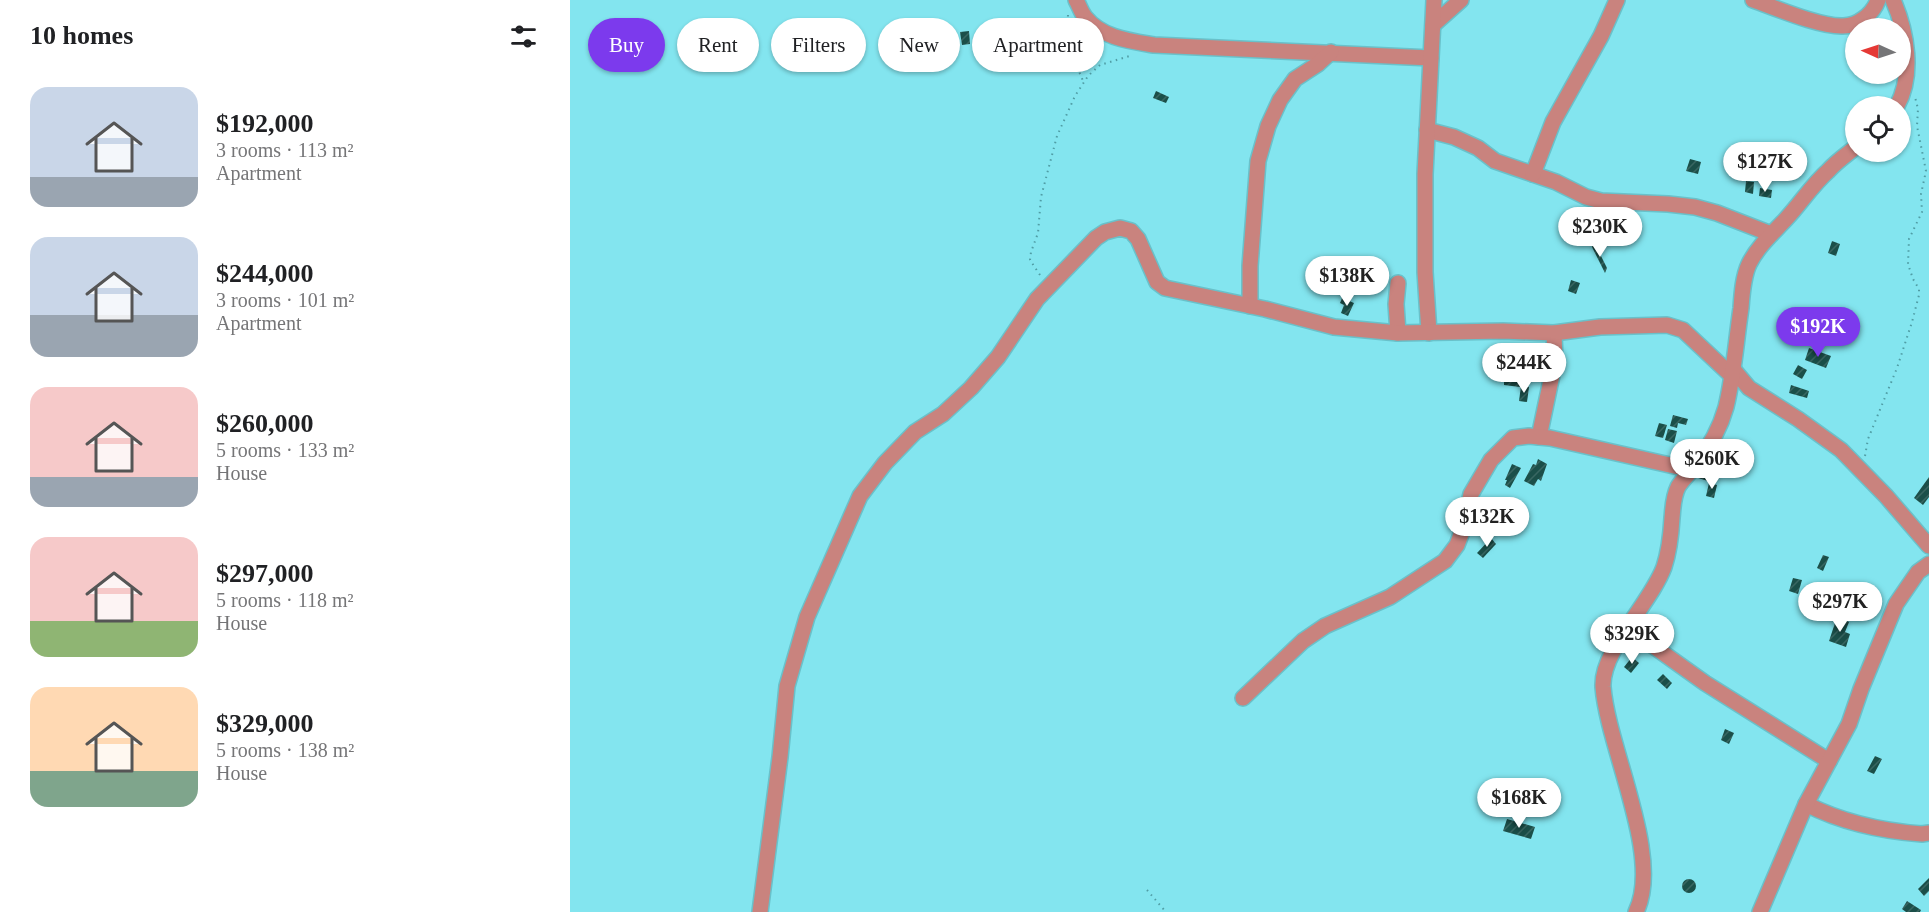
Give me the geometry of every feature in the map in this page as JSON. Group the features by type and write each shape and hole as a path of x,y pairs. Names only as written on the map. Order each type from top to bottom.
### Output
{"street":[{"path":"1429,333 1425,272 1425,174 1434,0"},
{"path":"1433,25 1461,0"},
{"path":"1533,174 1553,122 1601,36 1617,0"},
{"path":"1753,0 1817,22 1844,27 1868,16 1878,0"},
{"path":"1893,0 1903,36 1907,68 1906,84 1901,96"},
{"path":"1072,6 1103,33 1154,45 1431,58"},
{"path":"1250,306 1250,266 1258,161 1268,126 1280,100 1296,79 1331,52"},
{"path":"1427,130 1454,137 1478,148 1495,161 1556,182 1586,197 1601,201 1695,207 1771,234"},
{"path":"1635,912 1644,890 1643,860 1603,686 1605,671 1612,653 1656,586 1660,576 1670,540 1674,499 1678,486 1713,441 1725,411 1733,372 1743,286 1749,265 1763,242 1826,172 1845,156"},
{"path":"760,912 787,686 807,617 860,496 885,463 915,432 943,414 970,388 998,357 1020,322 1041,295 1096,238 1105,232 1120,228 1131,231 1148,258 1157,282 1165,288 1334,327 1398,333 1503,331 1554,333 1600,327 1667,325 1683,330 1749,388 1832,444 1886,496 1929,546"},
{"path":"1398,283 1396,304 1398,333"},
{"path":"1539,437 1555,361 1554,333"},
{"path":"1243,698 1303,641 1326,626 1390,597 1445,561 1457,545 1471,494 1491,460 1513,438 1529,435 1692,470"},
{"path":"1760,912 1806,804 1849,724 1896,604 1918,572 1929,564"},
{"path":"1628,628 1705,683 1829,761"},
{"path":"1806,804 1828,816 1855,824 1927,837"}],"path":[{"path":"1072,6 1067,35 1070,51 1084,83"},
{"path":"1041,295 1040,276 1030,260 1031,252 1038,233 1041,197 1057,136 1075,96 1100,65 1136,54 1154,45"},
{"path":"1863,473 1868,439 1897,368 1919,295 1919,289 1908,264 1910,239 1922,212 1921,194 1926,171 1918,133 1918,109 1915,94"},
{"path":"1147,890 1166,912"}],"building":[{"path":"969,31 970,44 962,45 960,32"},
{"path":"1156,91 1169,97 1166,103 1153,98"},
{"path":"1778,150 1799,156 1796,169 1774,163"},
{"path":"1690,159 1701,162 1698,174 1686,171"},
{"path":"1746,181 1754,182 1753,194 1745,192"},
{"path":"1760,188 1772,190 1771,198 1759,196"},
{"path":"1832,241 1840,244 1836,256 1828,253"},
{"path":"1594,242 1607,268 1605,273 1592,247"},
{"path":"1571,280 1580,283 1576,294 1568,291"},
{"path":"1342,298 1354,303 1348,316 1341,313 1344,305 1340,303"},
{"path":"1809,348 1831,356 1826,368 1805,360"},
{"path":"1798,365 1807,370 1802,379 1793,374"},
{"path":"1504,379 1521,380 1520,387 1504,385"},
{"path":"1791,385 1809,391 1807,398 1789,393"},
{"path":"1521,386 1529,387 1527,402 1519,401"},
{"path":"1673,415 1688,419 1686,425 1678,423 1677,428 1670,426"},
{"path":"1659,423 1667,425 1663,438 1655,436"},
{"path":"1668,429 1677,431 1674,443 1665,440"},
{"path":"1538,459 1547,464 1541,481 1538,479 1534,486 1524,481"},
{"path":"1512,464 1521,468 1510,488 1505,485 1507,480 1505,480"},
{"path":"1697,468 1713,473 1711,482 1695,477"},
{"path":"1929,477 1929,497 1923,505 1914,498"},
{"path":"1709,483 1717,485 1714,498 1706,496"},
{"path":"1491,538 1496,544 1483,558 1477,553"},
{"path":"1823,555 1829,557 1823,571 1817,568"},
{"path":"1793,578 1802,580 1798,594 1789,591"},
{"path":"1863,596 1876,599 1875,608 1862,606"},
{"path":"1837,617 1849,622 1845,632 1850,634 1846,647 1829,641"},
{"path":"1632,657 1639,663 1631,673 1624,667"},
{"path":"1663,674 1672,683 1667,689 1657,680"},
{"path":"1725,729 1734,733 1729,744 1721,740"},
{"path":"1875,756 1882,759 1874,774 1867,771"},
{"path":"1507,819 1535,827 1531,839 1503,831"},
{"path":"1929,878 1929,891 1924,896 1918,889"},
{"path":"1686,879 1692,879 1696,886 1692,893 1686,893 1682,889 1682,883"},
{"path":"1907,901 1921,910 1920,912 1906,912 1902,909"}]}
